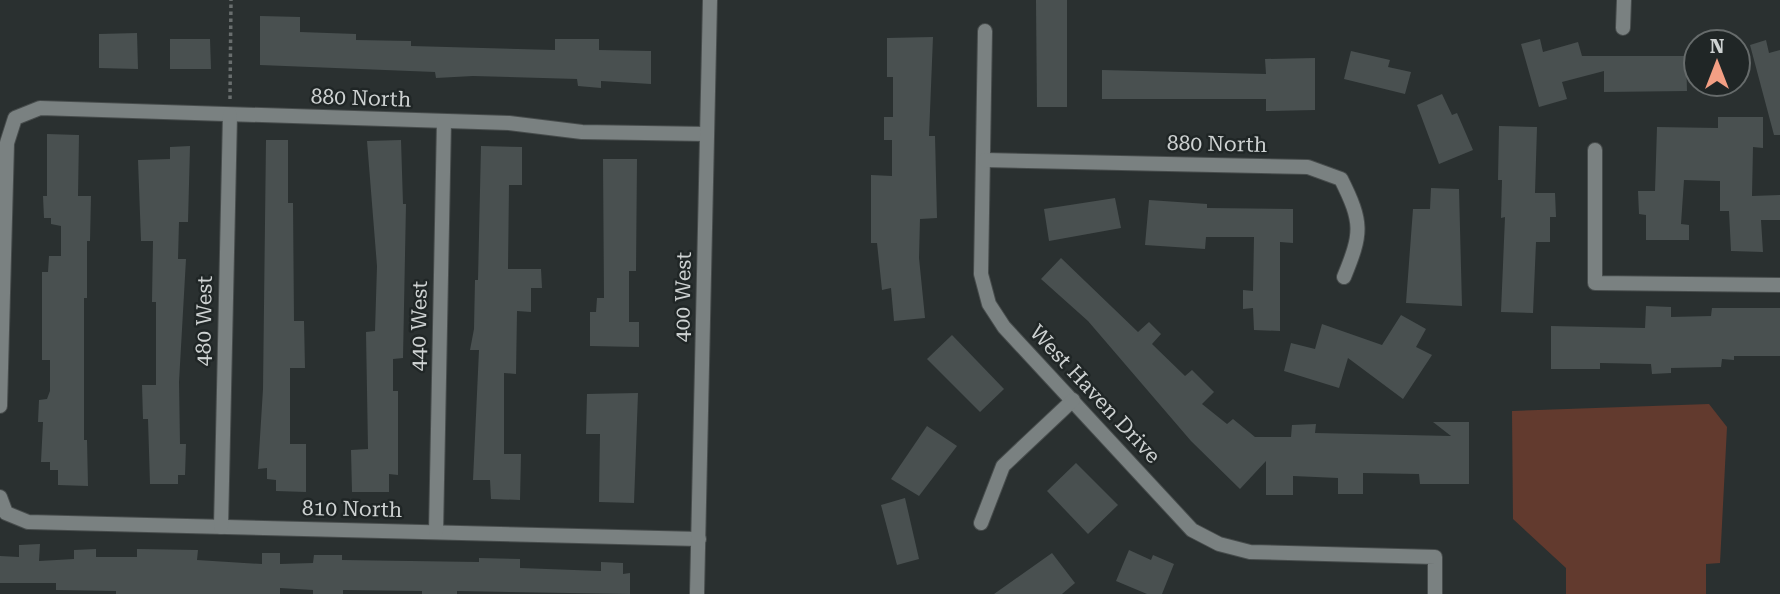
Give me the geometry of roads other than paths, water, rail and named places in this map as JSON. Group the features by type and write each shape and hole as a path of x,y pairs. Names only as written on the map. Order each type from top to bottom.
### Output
{"street":[{"name":"400 West","path":"698,594 710,0"},
{"path":"1623,28 1624,0"},
{"name":"West Haven Drive","path":"985,31 985,160 981,274 989,304 1004,327 1192,530 1219,544 1250,552 1435,557 1434,594"},
{"name":"880 North","path":"0,406 6,143 15,118 40,108 509,123 582,132 707,135"},
{"name":"480 West","path":"221,527 230,115"},
{"name":"440 West","path":"436,532 444,121"},
{"path":"1594,150 1594,283 1780,285"},
{"name":"880 North","path":"985,160 1308,167 1341,179 1357,211 1358,242 1344,277"},
{"path":"981,523 1003,466 1073,400"},
{"name":"810 North","path":"0,497 6,513 28,522 699,539"}]}
